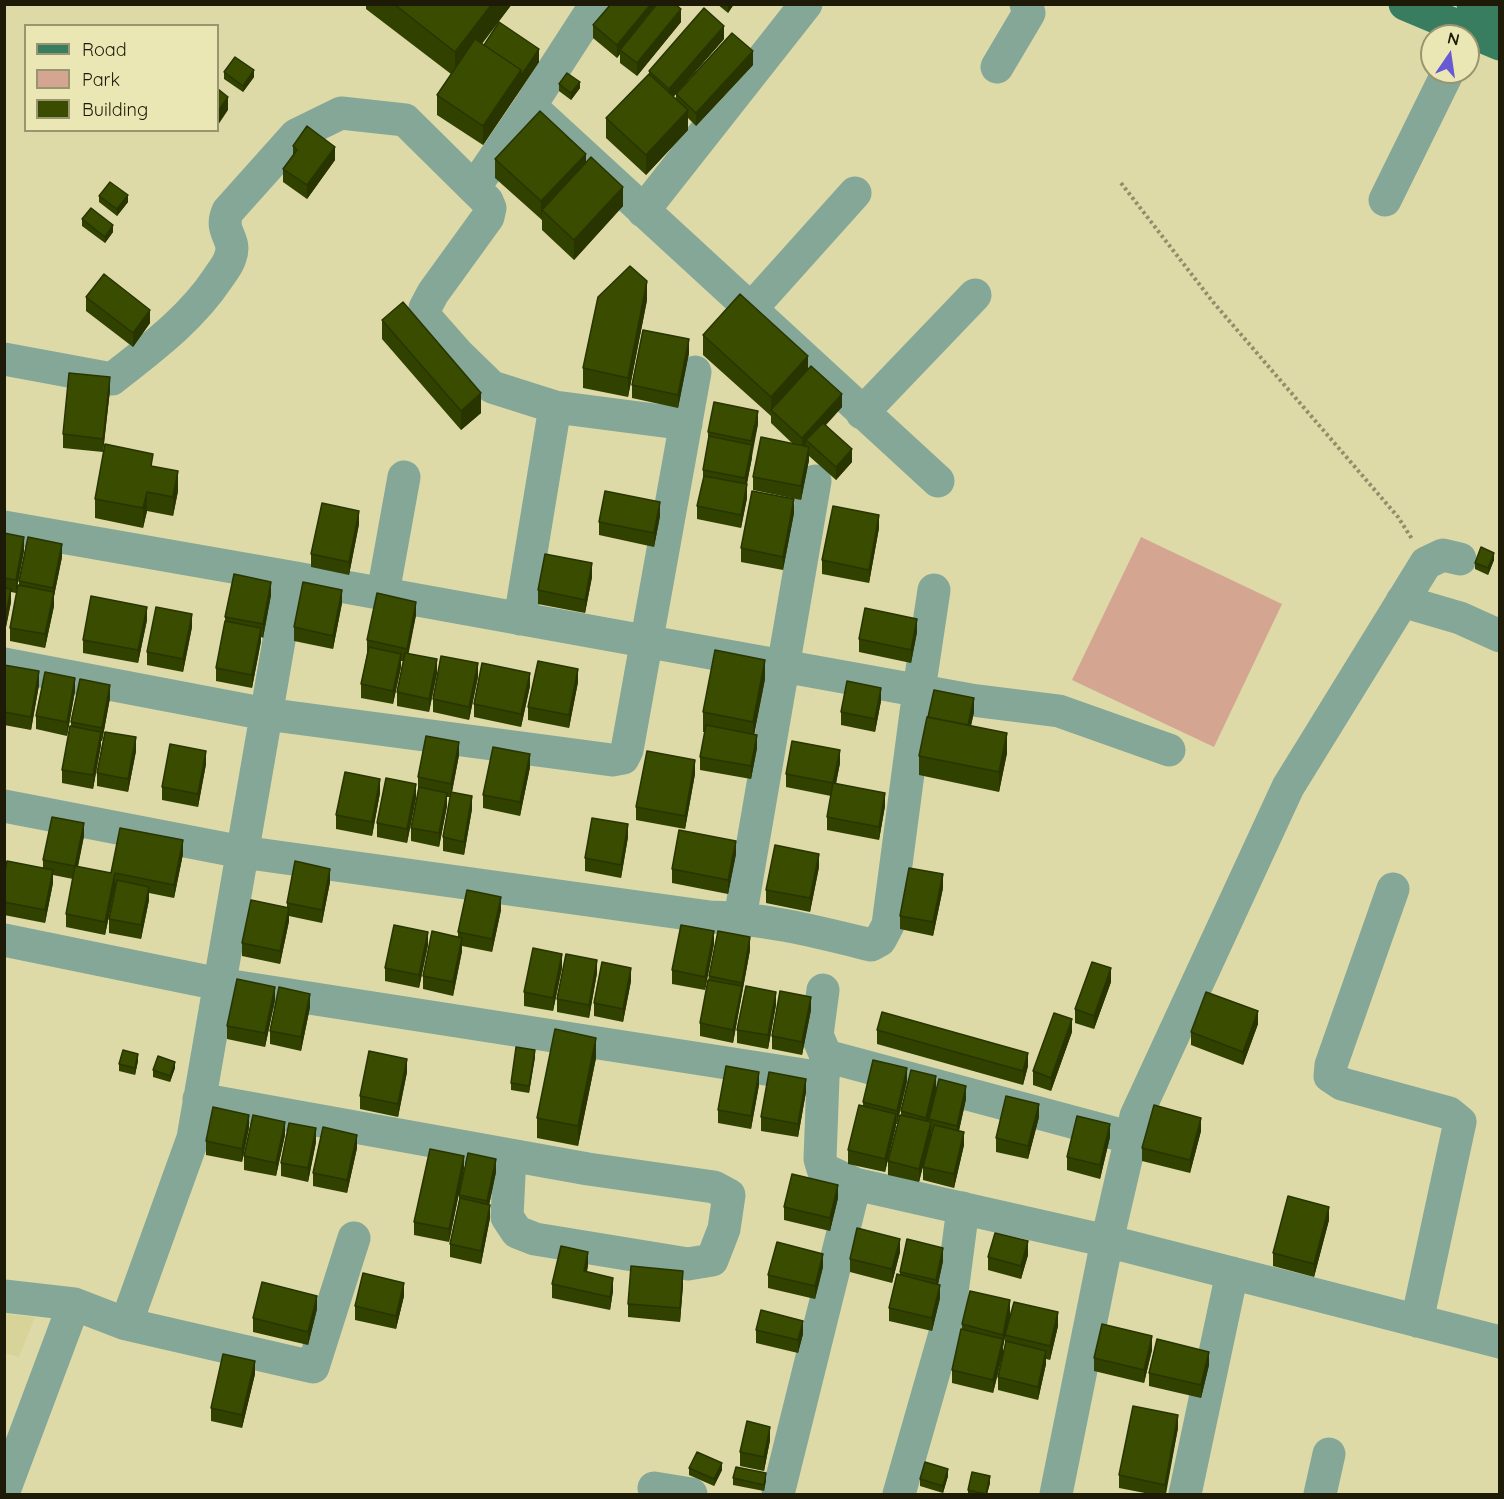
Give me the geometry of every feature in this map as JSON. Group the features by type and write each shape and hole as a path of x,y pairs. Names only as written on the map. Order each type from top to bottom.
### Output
{"main road":[{"path":"1405,4 1469,24 1500,15"},
{"path":"1480,31 1500,44"}],"street":[{"path":"474,188 596,4"},
{"path":"643,211 806,4"},
{"path":"997,67 1029,13 1026,4"},
{"path":"1385,200 1442,84"},
{"path":"530,106 938,481"},
{"path":"4,359 112,380 158,343 206,296 230,259 231,240 224,226 228,211 296,135 341,113 405,120 487,201 490,208 488,217 433,293 425,308 427,319 457,353 492,387 555,407 686,424"},
{"path":"750,310 855,194"},
{"path":"862,413 975,295"},
{"path":"4,664 266,714 612,760 623,758 627,750 695,372"},
{"path":"520,619 555,407"},
{"path":"383,593 404,477"},
{"path":"740,918 815,481"},
{"path":"4,527 971,700 1059,711 1169,750"},
{"path":"1056,1494 1107,1241 1136,1116 1288,787 1426,563 1443,555 1460,559"},
{"path":"126,1324 193,1138 290,577"},
{"path":"4,806 242,852 710,917 740,918 822,933 871,945 880,940 888,925 918,690 934,590"},
{"path":"1402,601 1460,618 1500,636"},
{"path":"1393,889 1330,1065 1330,1076 1342,1084 1449,1113 1460,1122 1417,1321"},
{"path":"4,940 219,984 824,1067 1131,1138"},
{"path":"824,990 817,1035 824,1067 820,1159 824,1169 855,1184 1107,1241 1500,1342"},
{"path":"199,1099 588,1169 714,1187 729,1195 724,1229 712,1260 688,1264 535,1239 518,1232 507,1217 510,1155"},
{"path":"778,1494 855,1184"},
{"path":"899,1494 948,1323 963,1208"},
{"path":"4,1296 74,1304 126,1324 313,1367 354,1238"},
{"path":"1185,1494 1232,1273"},
{"path":"4,1491 74,1304"},
{"path":"1320,1494 1329,1454"},
{"path":"654,1488 691,1494"}],"path":[{"path":"1121,183 1213,302 1398,517 1426,563"}],"shaded area":[{"path":"5,1314 35,1317 19,1357 5,1353"}],"green space":[{"path":"1141,537 1282,604 1214,747 1072,680"}],"building":[{"path":"394,4 492,4 455,52"},
{"path":"611,4 651,4 617,45 593,25"},
{"path":"657,4 675,4 681,9 637,63 620,50"},
{"path":"704,8 724,26 669,89 649,71"},
{"path":"499,22 539,49 521,76 521,70 484,45"},
{"path":"732,33 753,51 696,113 676,94"},
{"path":"475,39 521,70 483,126 437,95"},
{"path":"235,57 254,70 243,86 224,72"},
{"path":"567,73 580,82 571,93 559,84"},
{"path":"649,74 688,110 646,155 606,118"},
{"path":"219,90 228,97 219,110"},
{"path":"540,111 586,154 541,201 495,159"},
{"path":"307,126 335,147 307,185 283,169 297,150 293,146"},
{"path":"591,157 623,187 574,240 542,210"},
{"path":"110,182 128,195 117,209 99,196"},
{"path":"91,208 113,225 105,237 82,219"},
{"path":"630,266 647,281 628,378 583,368 598,297"},
{"path":"104,274 150,310 133,333 86,297"},
{"path":"740,294 808,356 771,397 703,335"},
{"path":"403,302 481,393 461,411 382,320"},
{"path":"643,330 689,339 678,395 632,385"},
{"path":"811,366 842,394 802,438 771,410"},
{"path":"69,373 110,377 103,439 63,434"},
{"path":"714,402 758,411 751,441 708,432"},
{"path":"823,423 852,449 836,467 806,440"},
{"path":"709,436 752,445 745,478 703,470"},
{"path":"761,437 809,447 801,486 753,477"},
{"path":"105,444 153,454 151,466 178,471 173,497 147,492 143,508 95,499"},
{"path":"704,476 747,484 741,515 697,506"},
{"path":"605,491 660,502 654,533 599,522"},
{"path":"752,491 794,499 783,557 741,548"},
{"path":"322,503 359,511 349,562 311,554"},
{"path":"833,506 879,515 869,570 822,560"},
{"path":"4,533 24,537 16,580 4,578"},
{"path":"28,537 62,544 53,588 19,581"},
{"path":"1481,547 1494,553 1488,568 1475,563"},
{"path":"545,554 592,563 585,600 538,590"},
{"path":"234,574 271,582 263,624 225,617"},
{"path":"303,582 342,590 333,636 294,627"},
{"path":"18,585 54,592 45,634 10,628"},
{"path":"4,588 11,589 4,624"},
{"path":"377,593 416,602 407,649 367,640"},
{"path":"91,596 147,607 138,650 83,640"},
{"path":"156,607 192,614 183,659 147,652"},
{"path":"865,608 917,619 911,650 859,639"},
{"path":"225,621 261,628 252,675 216,668"},
{"path":"369,647 401,654 393,691 361,684"},
{"path":"715,650 765,660 753,722 703,712"},
{"path":"405,653 437,659 429,699 397,692"},
{"path":"441,656 478,663 469,707 433,699"},
{"path":"538,661 578,669 569,715 528,707"},
{"path":"482,663 530,673 521,714 474,704"},
{"path":"4,665 39,671 31,717 4,712"},
{"path":"45,672 75,678 67,722 36,716"},
{"path":"80,679 110,685 102,728 71,722"},
{"path":"847,681 881,688 875,719 841,712"},
{"path":"934,690 974,698 968,725 928,717"},
{"path":"927,717 1007,733 999,772 919,756"},
{"path":"706,725 757,735 751,766 700,757"},
{"path":"70,726 101,732 93,775 62,770"},
{"path":"105,732 136,737 128,779 97,773"},
{"path":"426,736 459,742 451,784 418,777"},
{"path":"792,741 840,750 833,783 786,774"},
{"path":"170,744 206,751 198,794 162,787"},
{"path":"493,747 530,754 520,802 483,795"},
{"path":"647,751 695,760 685,816 636,807"},
{"path":"345,772 380,779 372,822 336,815"},
{"path":"386,778 416,784 407,829 377,823"},
{"path":"833,783 885,793 879,827 827,817"},
{"path":"419,787 447,793 439,833 411,828"},
{"path":"451,792 472,796 464,842 443,837"},
{"path":"52,817 84,823 75,866 43,860"},
{"path":"592,818 628,824 621,865 585,858"},
{"path":"120,828 183,840 174,885 115,873 105,922 66,914 75,866 111,873"},
{"path":"679,830 736,841 728,880 672,869"},
{"path":"775,845 819,854 810,898 766,890"},
{"path":"7,861 53,870 45,910 4,902 4,875"},
{"path":"295,861 330,869 322,910 287,903"},
{"path":"909,868 943,874 933,922 900,916"},
{"path":"117,880 149,887 141,925 109,919"},
{"path":"467,890 501,897 492,939 458,932"},
{"path":"251,900 289,908 280,951 242,943"},
{"path":"394,925 428,932 419,975 385,968"},
{"path":"681,925 714,931 705,977 672,970"},
{"path":"432,931 462,938 453,982 423,976"},
{"path":"718,931 750,937 742,983 709,976"},
{"path":"533,948 562,954 553,998 524,992"},
{"path":"566,954 597,960 589,1005 557,999"},
{"path":"602,962 631,968 623,1009 594,1003"},
{"path":"1092,962 1111,968 1094,1016 1075,1009"},
{"path":"237,979 275,987 265,1033 227,1026"},
{"path":"708,980 742,986 733,1030 700,1023"},
{"path":"746,986 776,992 768,1035 737,1030"},
{"path":"279,987 310,994 301,1037 270,1031"},
{"path":"780,991 811,997 802,1042 772,1036"},
{"path":"1206,992 1258,1011 1243,1052 1191,1032"},
{"path":"882,1012 1028,1053 1023,1071 877,1030"},
{"path":"1054,1013 1072,1019 1051,1078 1033,1071"},
{"path":"555,1029 596,1038 578,1126 537,1118"},
{"path":"516,1047 535,1050 529,1086 511,1083"},
{"path":"123,1050 138,1054 135,1068 119,1064"},
{"path":"369,1051 407,1059 398,1104 360,1096"},
{"path":"158,1056 175,1062 170,1076 153,1070"},
{"path":"873,1060 907,1068 897,1111 863,1102"},
{"path":"726,1066 759,1072 751,1116 718,1110"},
{"path":"911,1070 936,1076 926,1118 901,1111"},
{"path":"769,1072 806,1079 798,1124 761,1117"},
{"path":"939,1079 966,1086 957,1126 929,1119"},
{"path":"1006,1096 1039,1104 1028,1146 996,1138"},
{"path":"859,1105 896,1114 885,1159 848,1150"},
{"path":"1154,1105 1201,1118 1190,1160 1142,1148"},
{"path":"213,1107 249,1115 242,1149 206,1141"},
{"path":"253,1115 285,1122 276,1163 244,1156"},
{"path":"900,1115 931,1122 919,1169 888,1161"},
{"path":"1077,1116 1110,1124 1100,1165 1067,1157"},
{"path":"289,1123 316,1128 308,1168 281,1163"},
{"path":"934,1125 964,1132 954,1174 923,1167"},
{"path":"323,1127 357,1135 347,1180 313,1173"},
{"path":"430,1149 464,1156 449,1229 414,1222"},
{"path":"468,1153 496,1159 487,1201 459,1195"},
{"path":"792,1174 838,1185 830,1218 784,1207"},
{"path":"1288,1196 1329,1207 1314,1264 1273,1253"},
{"path":"460,1198 490,1205 481,1251 450,1244"},
{"path":"857,1228 900,1239 892,1269 850,1259"},
{"path":"995,1233 1028,1241 1021,1266 988,1257"},
{"path":"907,1239 943,1248 936,1280 900,1272"},
{"path":"777,1242 823,1254 815,1286 768,1275"},
{"path":"561,1246 588,1252 584,1271 613,1278 610,1297 552,1284"},
{"path":"631,1266 683,1271 680,1308 628,1304"},
{"path":"363,1273 404,1283 396,1316 355,1306"},
{"path":"897,1274 940,1285 932,1318 889,1308"},
{"path":"262,1282 317,1296 308,1332 253,1318"},
{"path":"970,1291 1010,1300 1003,1335 962,1324"},
{"path":"1014,1302 1058,1312 1050,1346 1005,1335"},
{"path":"761,1310 803,1321 798,1340 756,1330"},
{"path":"1102,1324 1152,1336 1144,1370 1094,1358"},
{"path":"961,1329 1003,1339 993,1380 952,1370"},
{"path":"1157,1339 1209,1352 1201,1385 1149,1373"},
{"path":"1006,1341 1046,1351 1038,1387 998,1377"},
{"path":"223,1354 255,1361 242,1415 211,1408"},
{"path":"1133,1406 1178,1415 1165,1485 1119,1475"},
{"path":"747,1421 770,1427 764,1457 740,1452"},
{"path":"697,1452 722,1463 714,1479 689,1468"},
{"path":"925,1462 948,1469 943,1486 920,1479"},
{"path":"736,1467 766,1473 764,1485 733,1478"},
{"path":"972,1472 990,1476 986,1494 968,1490"}]}
